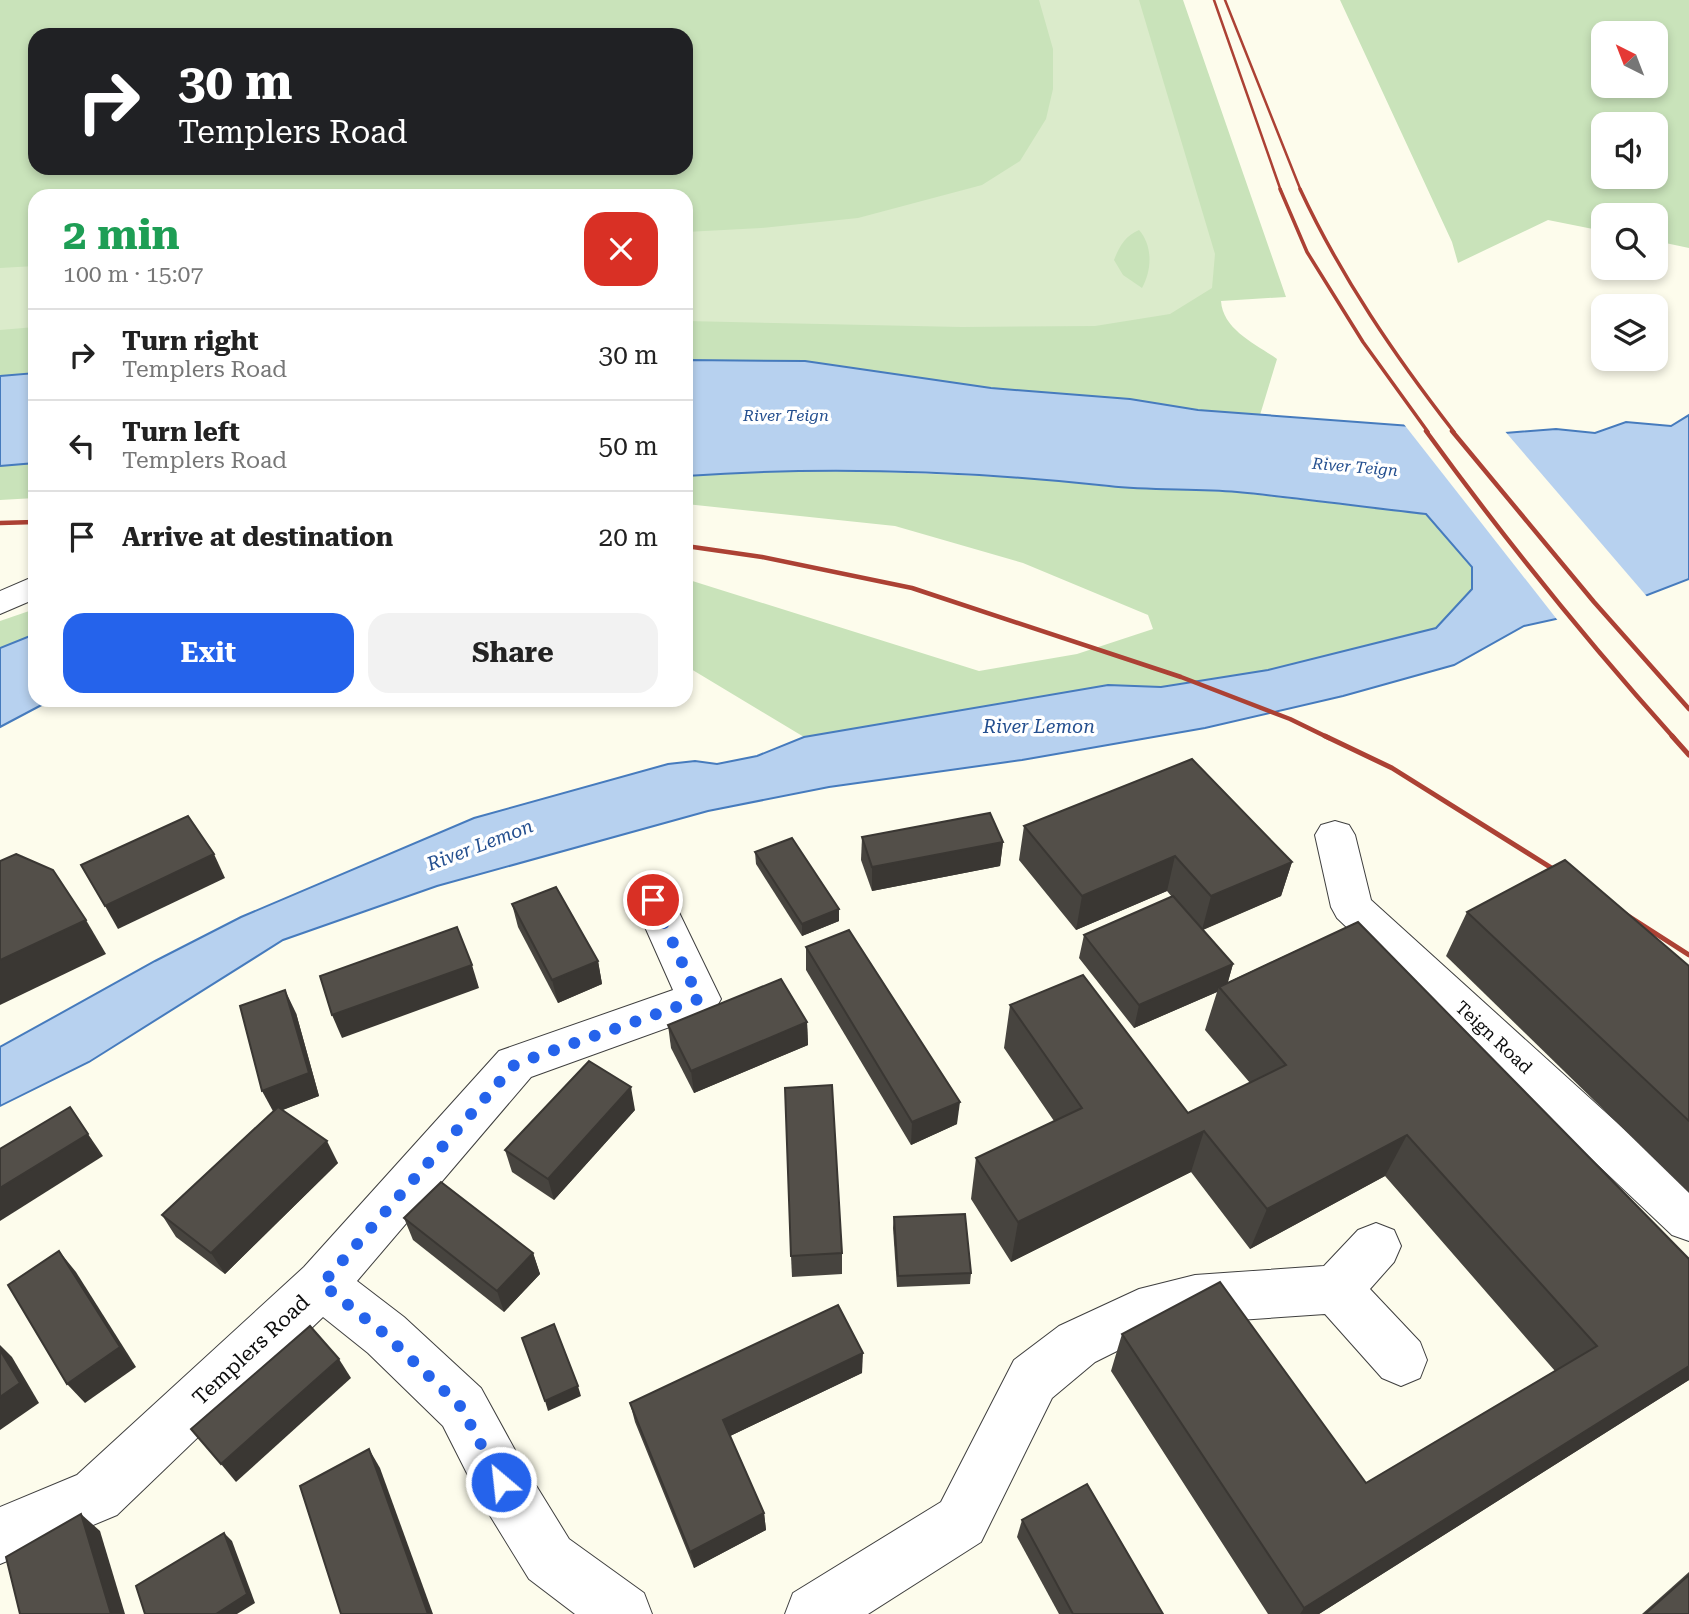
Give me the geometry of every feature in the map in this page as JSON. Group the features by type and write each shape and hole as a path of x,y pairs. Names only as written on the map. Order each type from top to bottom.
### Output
{"street":[{"path":"0,604 28,590"},
{"name":"Teign Road","path":"1335,835 1352,907 1689,1219"},
{"name":"Templers Road","path":"0,1536 97,1494 322,1284 515,1064 699,999 653,900"},
{"path":"814,1614 961,1522 1033,1379 1077,1344 1139,1314 1195,1299 1336,1289 1376,1246"},
{"path":"322,1284 386,1335 461,1407 501,1482 549,1559 624,1614"},
{"path":"1336,1289 1401,1360"}],"green space":[{"path":"0,0 1183,0 1286,297 1221,301 1223,311 1234,328 1277,359 1260,415 1198,410 1130,399 991,388 805,361 693,360 693,189 28,189 28,374 0,376"},
{"path":"1039,0 1139,0 1215,254 1212,288 1170,314 1095,326 962,327 693,321 693,232 858,218 982,185 1020,161 1046,119 1053,89 1053,49","holes":["1139,230 1147,243 1150,258 1148,274 1142,288 1123,275 1114,260 1120,246"]},
{"path":"1340,0 1689,0 1689,248 1668,244 1668,203 1591,203 1591,229 1548,220 1458,263 1452,242"},
{"path":"28,266 28,328 0,330 0,268"},
{"path":"28,464 28,498 0,500 0,466"},
{"path":"767,470 833,470 1031,478 1111,487 1234,492 1426,514 1472,567 1472,589 1436,628 1268,670 1161,687 1108,685 804,737 693,670 693,581 979,671 1077,654 1153,629 1148,615 1023,563 895,526 693,505 693,475"},
{"path":"28,611 28,637 0,648 0,621"}],"water":[{"path":"693,360 805,361 991,388 1130,399 1198,410 1505,433 1556,429 1595,433 1626,422 1671,426 1689,415 1689,579 1624,604 1524,626 1454,665 1343,696 1205,728 1022,760 829,787 708,811 437,886 283,940 89,1062 0,1106 0,1047 155,961 241,917 474,818 668,764 695,761 717,764 757,756 804,737 1108,685 1161,687 1268,670 1436,628 1472,589 1472,567 1426,514 1237,492 1125,488 1004,477 845,471 693,476"},
{"path":"28,374 28,464 0,466 0,376"},
{"path":"28,637 28,707 38,707 0,727 0,648"}],"pier":[{"path":"1403,423 1503,429 1649,599 1625,608 1559,622"}],"building":[{"path":"1192,759 1292,862 1211,896 1175,856 1082,896 1024,826"},
{"path":"990,813 1003,842 872,867 862,837"},
{"path":"188,816 214,854 105,906 81,865"},
{"path":"792,838 839,909 802,924 755,852"},
{"path":"16,854 53,870 86,920 0,960 0,861"},
{"path":"1565,860 1689,966 1689,1121 1467,912"},
{"path":"556,887 598,961 552,980 512,904"},
{"path":"1173,896 1233,964 1139,1005 1084,935"},
{"path":"1358,922 1689,1259 1689,1366 1304,1608 1122,1334 1220,1282 1366,1483 1597,1346 1407,1135 1267,1209 1204,1131 1018,1222 976,1158 1082,1108 1010,1005 1083,975 1188,1113 1286,1065 1219,987"},
{"path":"457,927 472,965 332,1015 320,976"},
{"path":"849,930 960,1102 912,1122 806,947"},
{"path":"781,979 807,1022 691,1071 668,1025"},
{"path":"285,990 309,1073 262,1091 240,1006"},
{"path":"589,1061 631,1087 548,1179 505,1150"},
{"path":"832,1085 842,1253 791,1256 785,1088"},
{"path":"70,1107 88,1134 0,1188 0,1149"},
{"path":"278,1107 327,1141 211,1253 162,1215"},
{"path":"441,1182 533,1253 497,1291 404,1218"},
{"path":"965,1214 971,1273 898,1276 894,1217"},
{"path":"59,1251 120,1347 67,1384 8,1285"},
{"path":"838,1305 863,1353 723,1420 764,1513 690,1552 630,1403"},
{"path":"554,1324 578,1386 545,1401 522,1338"},
{"path":"310,1326 339,1359 221,1464 191,1429"},
{"path":"0,1350 20,1383 0,1397"},
{"path":"369,1449 428,1614 341,1614 300,1486"},
{"path":"1087,1484 1163,1614 1073,1614 1022,1520"},
{"path":"81,1514 111,1614 20,1614 6,1557"},
{"path":"224,1533 247,1594 216,1614 145,1614 136,1586"},
{"path":"1689,1575 1689,1614 1645,1614"}],"railway":[{"path":"1214,0 1281,191"},
{"path":"1225,0 1301,191"},
{"path":"1280,189 1307,252 1363,342 1428,432"},
{"path":"1300,189 1333,253 1370,315 1454,432"},
{"path":"1426,431 1546,588 1674,738"},
{"path":"1452,431 1594,602 1689,709"},
{"path":"0,523 28,522"},
{"path":"693,547 762,557 912,588 1181,677 1290,719 1329,738"},
{"path":"1325,736 1392,768 1566,877"},
{"path":"1672,736 1689,755"},
{"path":"1622,912 1689,955"}],"route":[{"path":"501,1482 461,1407 386,1335 322,1284 515,1064 699,999 653,900"}],"water label":[{"name":"River Teign","path":"786,415"},
{"name":"River Teign","path":"1355,467"},
{"name":"River Lemon","path":"1039,726"},
{"name":"River Lemon","path":"480,845"}]}
